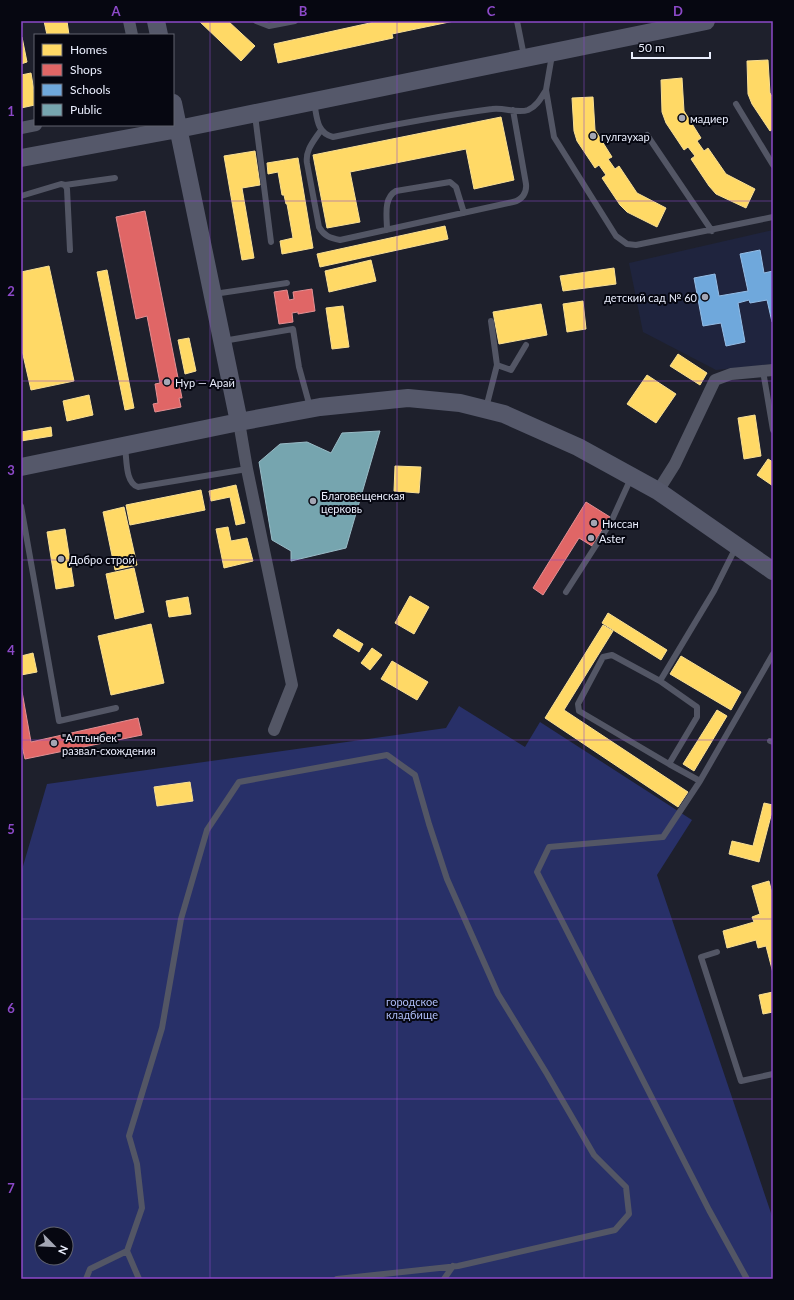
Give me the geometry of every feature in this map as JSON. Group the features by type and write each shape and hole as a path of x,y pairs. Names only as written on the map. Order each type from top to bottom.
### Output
{"street":[{"path":"129,21 132,34"},
{"path":"156,21 159,34"},
{"path":"21,158 178,129 524,58 667,25 706,21"},
{"path":"174,108 292,685 274,730"},
{"path":"21,128 34,125"},
{"path":"658,491 675,464 715,380 731,374 768,370"},
{"path":"21,467 311,408 408,398 460,403 504,414 578,447 658,491 773,571"}],"lane":[{"path":"256,21 269,26 295,21"},
{"path":"517,21 524,58"},
{"path":"553,52 546,90 554,137 616,236 627,244 636,245 712,231 773,217"},
{"path":"314,101 318,123 321,130 326,135 333,137 494,108 524,111 534,107 546,90"},
{"path":"736,104 773,165"},
{"path":"321,130 309,147 306,159 322,232 327,237 340,240 517,201 525,193 526,184 513,110"},
{"path":"255,113 271,242"},
{"path":"647,135 712,231"},
{"path":"21,196 61,184 65,185 115,178"},
{"path":"387,230 388,200 392,193 396,191 450,182 456,188 464,213"},
{"path":"65,185 67,189 70,250"},
{"path":"212,294 287,283"},
{"path":"486,410 496,365 490,321"},
{"path":"222,341 293,329 299,367 311,408"},
{"path":"496,365 511,370 526,344"},
{"path":"768,370 773,429"},
{"path":"125,446 128,473 131,482 134,486 138,487 247,469"},
{"path":"566,592 611,522 632,476"},
{"path":"21,506 58,721 116,708"},
{"path":"660,681 714,591 736,546"},
{"path":"747,1279 709,1210 537,872 550,846 663,836 700,781 773,654"},
{"path":"669,764 697,717 697,708 660,681 612,655 603,657 578,704 579,711 669,764 700,781"},
{"path":"139,1279 127,1252 142,1208 137,1164 129,1136 162,1028 181,919 207,830 239,782 386,755 415,775 447,879 498,994 594,1155 626,1187 628,1214 615,1230 453,1266 337,1279"},
{"path":"717,952 701,957 742,1082 773,1074"},
{"path":"86,1279 90,1268 127,1252"},
{"path":"444,1279 453,1266"}],"shaded area":[{"name":"детский сад № 60","path":"773,230 773,364 716,370 643,332 629,263"}],"green space":[{"name":"городское кладбище","path":"459,706 525,747 540,722 692,820 657,875 773,1219 773,1279 21,1279 21,873 47,784 446,728"}],"building: Homes":[{"path":"44,21 67,21 69,34 47,34"},
{"path":"199,21 228,21 255,46 241,61"},
{"path":"379,21 454,21 392,34 393,38 278,63 274,44"},
{"path":"21,37 27,62 21,64"},
{"path":"768,60 770,93 773,98 773,129 770,131 752,104 748,94 747,61"},
{"path":"31,73 34,91 34,105 21,108 21,75"},
{"path":"682,78 684,111 701,138 697,141 704,151 708,148 726,174 755,189 746,208 716,194 691,159 695,156 688,147 684,150 666,123 662,112 661,80"},
{"path":"593,97 595,130 612,157 608,159 615,169 619,166 637,193 666,208 657,227 627,212 620,205 602,178 606,175 599,165 595,168 577,141 574,131 572,98"},
{"path":"501,117 514,180 474,189 466,149 350,172 360,222 327,228 313,155"},
{"path":"255,151 260,185 242,188 254,258 242,260 224,156"},
{"path":"298,158 313,248 282,254 280,241 293,238 287,204 284,195 282,195 278,172 268,174 267,163"},
{"path":"445,226 448,239 320,267 317,254"},
{"path":"371,260 376,281 329,292 325,271"},
{"path":"49,266 74,381 31,390 21,346 21,272"},
{"path":"614,268 616,284 563,291 560,276"},
{"path":"107,270 134,408 125,410 97,272"},
{"path":"583,301 586,329 567,332 563,304"},
{"path":"541,304 547,335 499,344 493,312"},
{"path":"343,306 349,347 332,349 326,308"},
{"path":"189,338 196,371 185,374 178,340"},
{"path":"678,354 707,373 700,385 670,366"},
{"path":"647,375 676,394 656,423 627,404"},
{"path":"89,395 93,415 67,421 63,401"},
{"path":"755,415 761,456 744,459 738,418"},
{"path":"51,427 52,436 21,441 21,432"},
{"path":"768,459 773,462 773,486 757,475"},
{"path":"395,466 421,467 419,493 394,491"},
{"path":"293,481 317,493 307,514 283,502"},
{"path":"236,485 245,523 236,525 230,497 211,501 209,491"},
{"path":"201,490 205,510 130,525 126,505"},
{"path":"124,507 137,565 115,570 103,512"},
{"path":"228,527 231,541 247,538 253,561 224,568 216,529"},
{"name":"Добро строй","path":"65,529 74,586 56,589 47,532"},
{"path":"134,568 144,612 115,619 106,574"},
{"path":"410,596 429,607 414,634 395,623"},
{"path":"188,597 191,614 169,617 166,601"},
{"path":"608,613 667,650 661,660 602,623"},
{"path":"151,624 164,683 111,695 98,636"},
{"path":"603,625 613,631 564,710 688,792 678,807 545,718"},
{"path":"338,629 363,644 359,652 333,636"},
{"path":"372,648 382,655 370,670 361,663"},
{"path":"33,653 37,672 21,675 21,656"},
{"path":"681,656 741,692 731,710 670,674"},
{"path":"392,661 428,682 417,700 381,679"},
{"path":"717,710 727,716 694,771 683,764"},
{"path":"190,782 193,801 157,806 154,787"},
{"path":"764,803 773,805 773,808 759,862 729,854 732,841 753,846"},
{"path":"769,881 773,897 773,973 766,946 758,948 756,940 727,948 723,931 754,922 752,917 760,914 752,886"},
{"path":"773,992 773,1012 763,1014 759,995"}],"building: Shops":[{"path":"145,211 182,398 179,398 181,407 155,412 153,404 158,403 155,384 160,383 147,316 136,319 116,217"},
{"path":"312,289 315,311 298,314 298,312 292,313 293,322 279,324 274,292 287,290 289,300 294,299 293,292"},
{"path":"586,502 610,517 592,546 579,538 543,595 533,588"},
{"path":"21,686 31,742 138,718 142,735 25,759 21,742"}],"building: Schools":[{"path":"760,250 764,273 773,271 773,322 767,300 750,303 749,300 738,303 745,342 726,346 721,323 703,326 694,278 715,274 719,296 748,291 740,254"}],"building: Public":[{"name":"Благовещенская церковь","path":"380,431 346,548 291,561 291,551 272,540 259,462 280,444 307,442 331,453 342,433"}],"place":[{"name":"мадиер","path":"682,118"},
{"name":"гулгаухар","path":"593,136"},
{"name":"детский сад № 60","path":"705,297"},
{"name":"Нур — Арай","path":"167,382"},
{"name":"Благовещенская церковь","path":"313,501"},
{"name":"Ниссан","path":"594,523"},
{"name":"Aster","path":"591,538"},
{"name":"Добро строй","path":"61,559"},
{"name":"\"Алтынбек\" развал-схождения","path":"54,743"}]}
